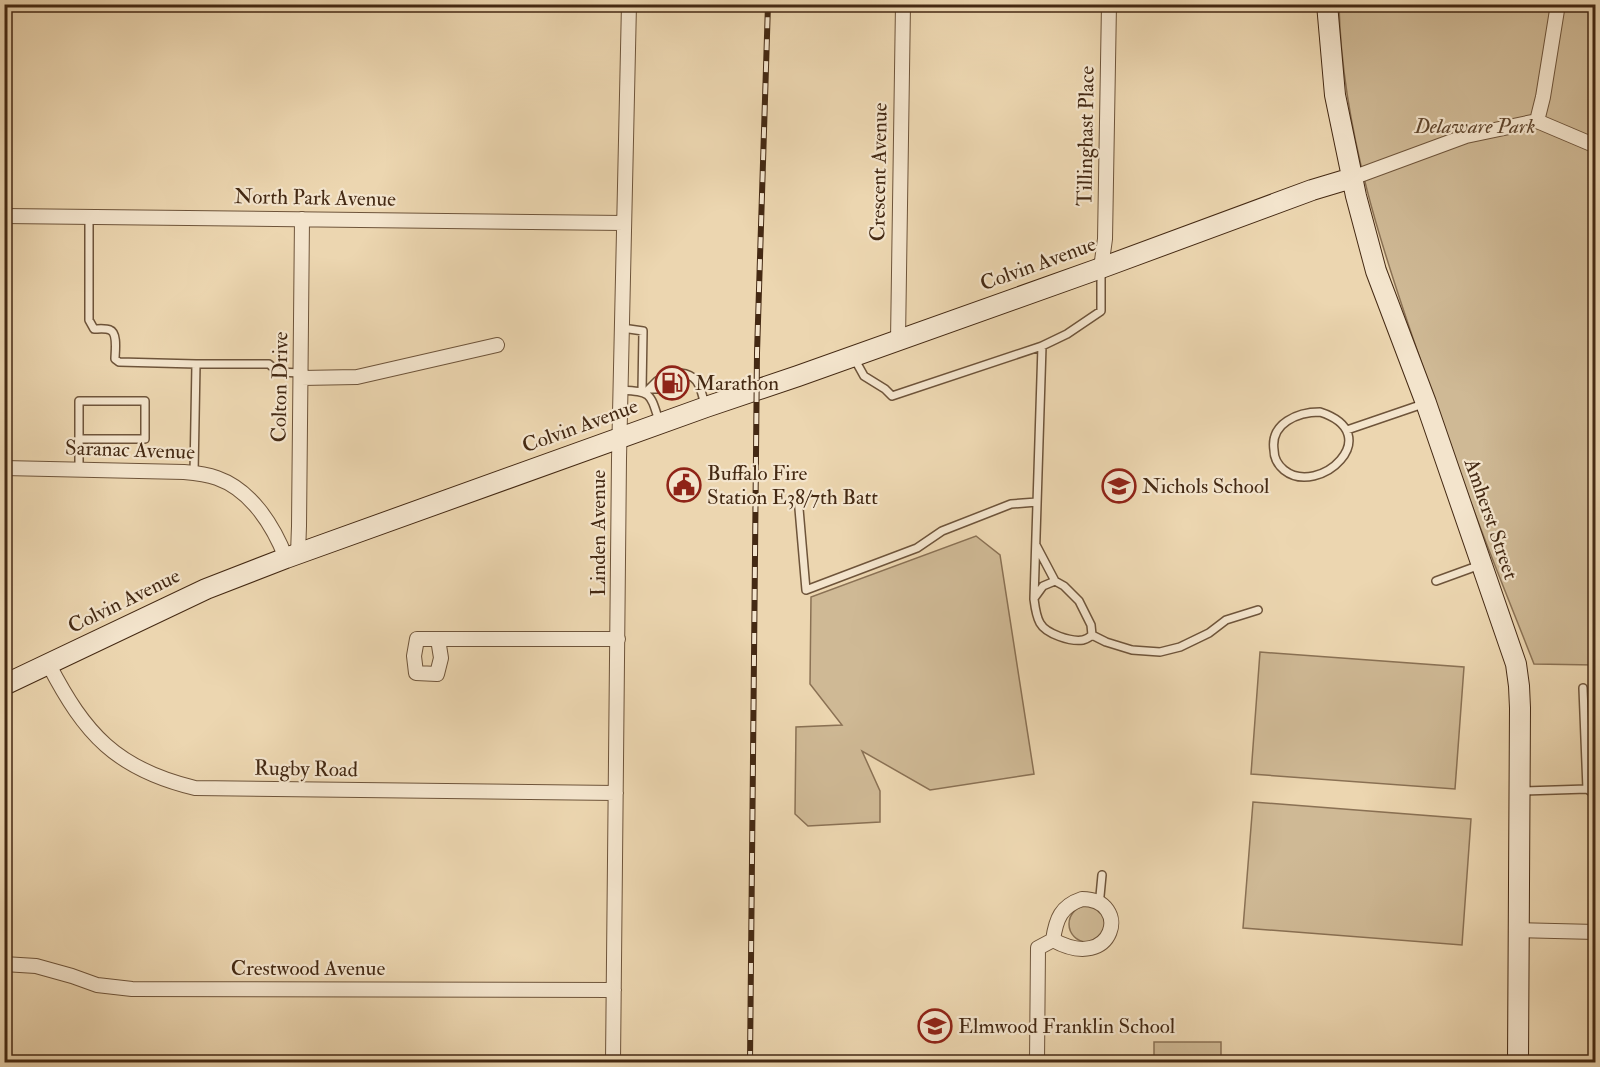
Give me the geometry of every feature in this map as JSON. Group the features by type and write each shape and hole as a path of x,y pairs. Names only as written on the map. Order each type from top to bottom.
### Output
{"street":[{"name":"Linden Avenue","path":"613,1062 620,438 629,4"},
{"name":"Crescent Avenue","path":"898,340 903,4"},
{"name":"Tillinghast Place","path":"1101,268 1105,239 1109,4"},
{"name":"Amherst Street","path":"1327,4 1335,95 1352,178 1376,271 1426,403 1516,664 1519,686 1518,1062"},
{"path":"1538,121 1558,4"},
{"path":"1352,178 1466,136 1538,121 1596,146"},
{"name":"Colvin Avenue","path":"4,685 206,589 292,556 660,423 1101,268 1312,190 1352,178"},
{"name":"North Park Avenue","path":"4,216 624,223"},
{"name":"Colton Drive","path":"292,556 299,525 302,219"},
{"path":"301,375 357,377 497,345"},
{"name":"Saranac Avenue","path":"4,468 203,473 234,486 243,494 267,520 292,556"},
{"path":"438,639 618,639"},
{"name":"Rugby Road","path":"49,665 80,718 114,753 153,776 195,788 616,793"},
{"path":"1082,899 1098,901 1108,911 1111,918 1110,933 1095,948 1080,948 1053,940 1055,925 1062,911 1075,901 1082,899"},
{"path":"1519,930 1594,932"},
{"path":"1037,1062 1038,948 1053,940"},
{"name":"Crestwood Avenue","path":"4,964 36,966 72,975 97,985 132,989 614,990"}],"lane":[{"path":"89,217 89,320 94,329 113,332 115,359 119,362 268,364 278,372 301,375"},
{"path":"853,356 864,376 892,396 1042,346 1067,334 1101,311 1101,268"},
{"path":"622,328 643,331 646,392 654,402 660,423"},
{"path":"1042,346 1034,599 1040,623 1050,633 1073,640 1085,640 1092,635"},
{"path":"194,473 196,364"},
{"path":"682,377 689,374 697,380 706,407"},
{"path":"646,392 657,381"},
{"path":"621,390 646,392 660,389"},
{"path":"79,439 145,439 145,401 79,401 79,439 79,469"},
{"path":"1347,430 1426,403"},
{"path":"1320,412 1336,418 1347,430 1346,453 1334,467 1324,472 1297,477 1284,470 1275,457 1273,444 1277,432 1285,422 1305,413 1320,412"},
{"path":"798,497 806,590 917,548 942,531 1011,504 1037,502"},
{"path":"1035,543 1055,581 1064,586 1079,601 1091,625 1092,635"},
{"path":"1436,581 1482,565"},
{"path":"1034,599 1040,588 1048,582 1055,581"},
{"path":"1092,635 1132,650 1160,652 1180,647 1209,633 1226,620 1258,610"},
{"path":"1583,688 1587,789"},
{"path":"1518,791 1587,789 1594,794 1596,802"},
{"path":"1594,932 1596,837"},
{"path":"1098,901 1102,875"}],"green space":[{"name":"Delaware Park","path":"1339,5 1595,5 1595,665 1534,664 1484,538 1409,326 1367,191 1348,99"},
{"path":"976,536 1000,555 1034,774 930,790 862,751 880,791 880,822 808,826 795,814 796,727 842,725 810,684 811,597"},
{"path":"1260,652 1464,667 1455,789 1251,774"},
{"path":"1253,802 1471,819 1462,945 1243,928"},
{"path":"1087,906 1099,912 1105,924 1099,936 1087,942 1075,936 1069,924 1075,912"},
{"path":"1154,1042 1221,1042 1221,1062 1154,1062"}],"railway":[{"path":"750,1062 757,353 768,4"}],"place":[{"name":"Marathon","path":"672,383"},
{"name":"Buffalo Fire Station E38/7th Batt","path":"684,485"},
{"name":"Nichols School","path":"1119,486"},
{"name":"Elmwood Franklin School","path":"935,1026"}]}
